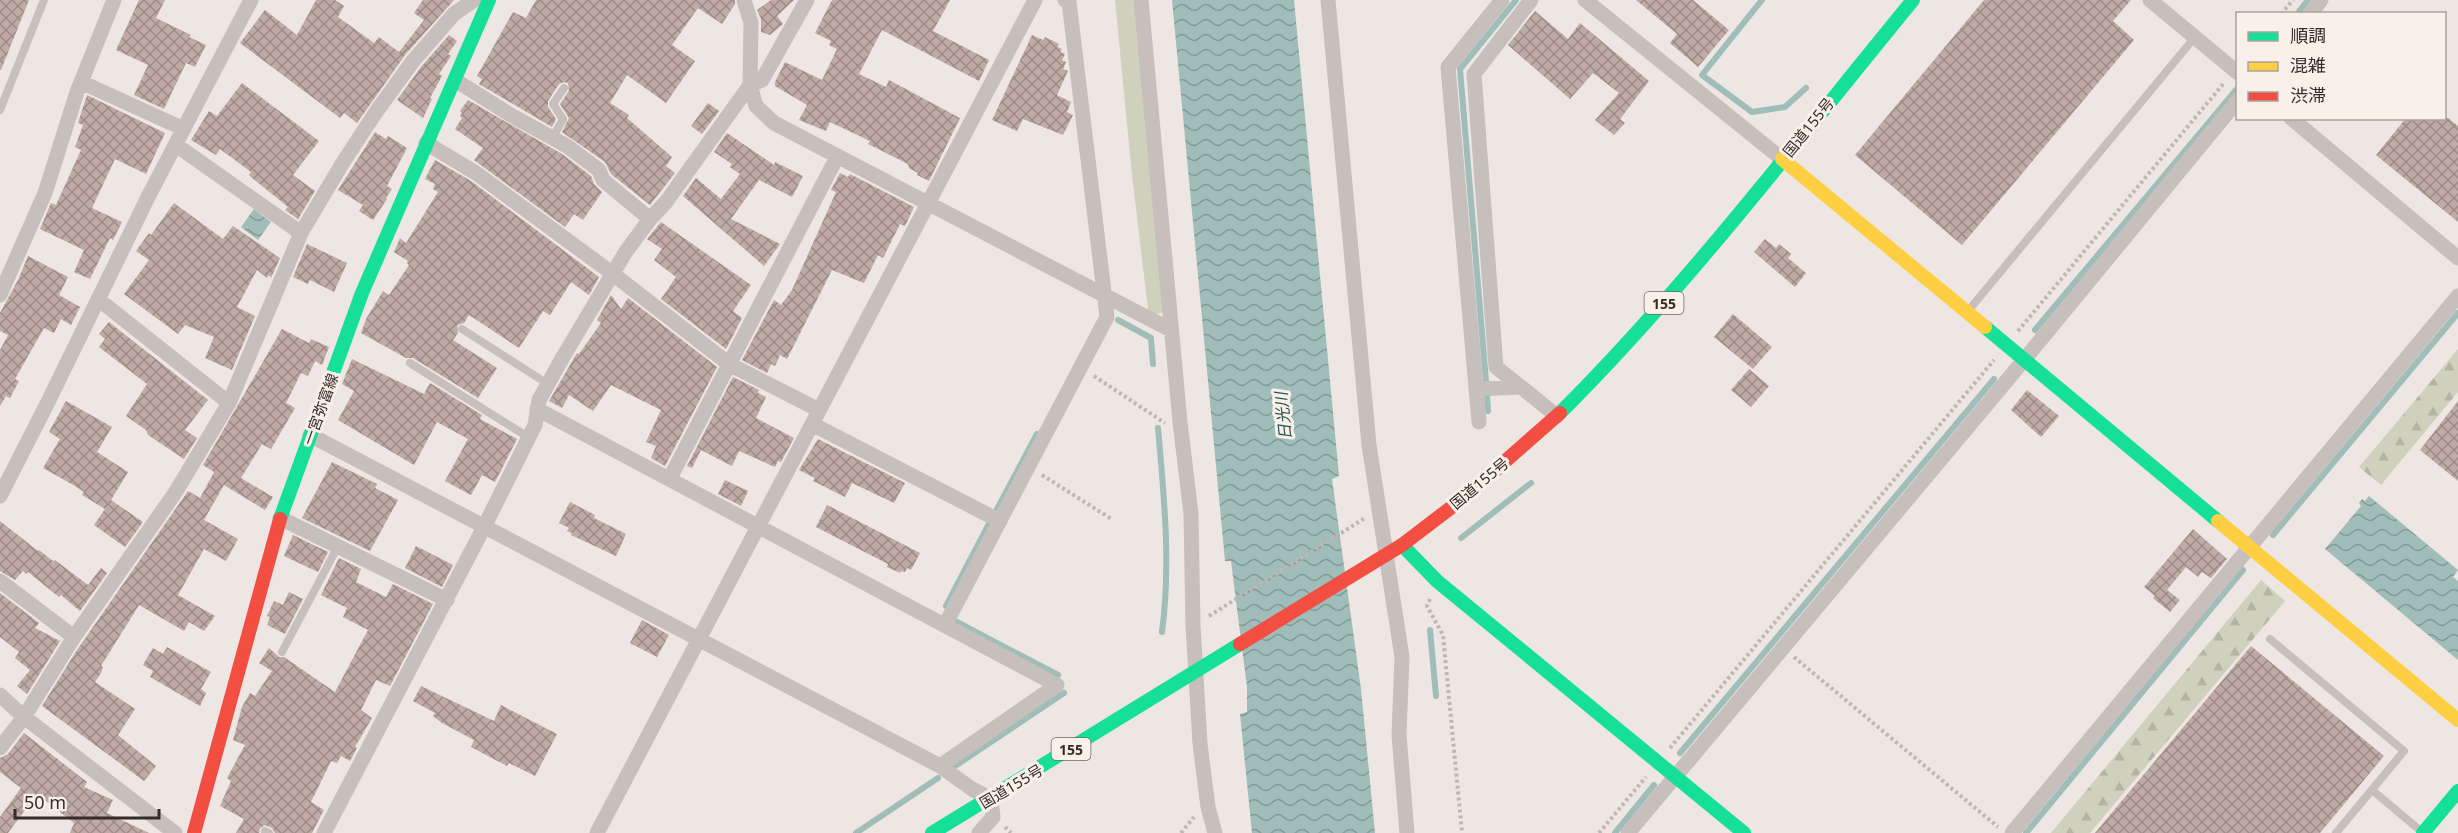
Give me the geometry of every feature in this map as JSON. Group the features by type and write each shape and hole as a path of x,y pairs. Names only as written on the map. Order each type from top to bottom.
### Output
{"main road":[{"name":"一宮弥富線","path":"194,833 280,518 362,293 489,0"},
{"name":"国道155号","path":"932,833 991,805 1209,663 1402,544 1461,500 1557,416 1660,308 1913,0"},
{"path":"1782,159 2458,720"},
{"path":"1402,544 1437,581 1744,833"},
{"path":"2423,833 2458,791"}],"street":[{"path":"0,295 45,193 81,82 114,0"},
{"path":"0,496 251,0"},
{"path":"744,0 751,23 750,85 756,106 774,123 837,158 1171,330"},
{"path":"324,833 484,528 535,425 537,409 548,384 613,274 650,219 666,202 750,85 762,80 807,0"},
{"path":"597,833 758,525 930,204 1035,0"},
{"path":"945,625 1107,317 1069,2 1065,0"},
{"path":"1141,0 1171,330 1191,514 1195,672 1200,744 1208,807 1215,833"},
{"path":"1328,0 1369,445 1402,657 1398,735 1407,833"},
{"path":"1479,422 1448,67 1502,0"},
{"path":"1531,0 1474,74 1496,367 1557,416"},
{"path":"1585,0 1782,159"},
{"path":"2150,0 2236,72"},
{"path":"2312,12 2321,0"},
{"path":"0,748 24,717 74,637 175,493 229,403 301,233 376,112 413,61 465,2"},
{"path":"455,80 509,114 553,137 598,170 603,180 650,219"},
{"path":"81,82 184,129"},
{"path":"1628,833 2024,360 2236,102"},
{"path":"2293,120 2458,258"},
{"path":"426,143 476,173 613,274 729,364 816,417 1000,520"},
{"path":"176,145 301,233"},
{"path":"670,478 837,158"},
{"path":"2012,833 2458,296"},
{"path":"98,299 229,403"},
{"path":"1476,389 1521,387"},
{"path":"537,409 1057,685 940,766"},
{"path":"310,435 940,766 991,805 993,817 979,833"},
{"path":"280,518 447,600"},
{"path":"0,581 74,637"},
{"path":"0,695 24,717 175,833"},
{"path":"959,833 991,805"}],"lane":[{"path":"0,110 44,0"},
{"path":"1967,312 2195,38"},
{"path":"553,137 563,119 553,105 564,88"},
{"path":"462,329 548,384"},
{"path":"410,363 528,437"},
{"path":"282,652 338,546"},
{"path":"2270,639 2404,751 2336,833"},
{"path":"2372,790 2423,833"}],"path":[{"path":"2283,12 2292,0"},
{"path":"1599,833 2236,72"},
{"path":"1081,367 1163,423 1180,422"},
{"path":"1028,467 1113,520"},
{"path":"1203,619 1374,512"},
{"path":"1427,606 1443,635 1461,833"},
{"path":"1784,647 2006,833"}],"green space":[{"path":"1115,0 1136,0 1164,309 1161,313 1151,316 1144,312 1148,309"},
{"path":"2458,349 2458,392 2381,485 2359,467"},
{"path":"2261,580 2285,601 2090,833 2051,833"}],"water":[{"name":"日光川","path":"1172,0 1294,0 1339,476 1332,479 1361,689 1375,833 1252,833 1240,714 1247,712 1247,687 1231,561 1225,561"},
{"path":"254,209 271,222 258,240 241,227"},
{"path":"2369,496 2458,570 2453,577 2458,581 2458,660 2325,549 2361,506 2359,503 2362,499 2365,501"}],"building":[{"path":"0,0 29,0 1,70 0,70"},
{"path":"139,0 165,0 156,18 206,45 195,67 186,63 164,109 134,95 148,65 116,50"},
{"path":"316,0 335,0 344,6 338,17 374,43 379,37 399,52 424,20 414,13 423,0 454,0 405,55 357,123 344,113 340,118 240,43 265,10 297,35"},
{"path":"536,0 735,0 735,4 722,24 698,8 672,45 695,61 666,103 627,75 610,103 629,115 627,118 672,157 666,166 675,173 650,205 611,174 605,162 562,132 569,118 560,104 569,91 568,83 559,84 548,101 548,107 556,119 552,127 479,84 482,79 477,76 513,12 526,18"},
{"path":"771,0 794,0 777,16 783,24 770,35 761,32 761,19 757,10"},
{"path":"832,0 950,0 933,31 989,60 979,81 882,30 859,74 886,87 889,80 960,118 929,181 917,175 918,173 909,168 908,164 868,144 870,141 830,122 826,131 799,120 807,105 775,86 785,62 822,80 837,49 829,45 831,41 815,33"},
{"path":"1636,0 1693,0 1729,30 1698,67 1670,43 1677,34"},
{"path":"1984,0 2131,0 2113,21 2134,40 1962,245 1855,155"},
{"path":"1535,11 1568,39 1580,23 1649,81 1620,119 1625,123 1614,135 1595,120 1619,93 1593,73 1570,99 1508,45"},
{"path":"449,35 457,41 448,54 451,56 439,74 442,76 430,98 432,99 423,118 397,100 421,67"},
{"path":"1032,35 1043,40 1045,37 1059,44 1057,47 1062,49 1060,52 1065,54 1062,60 1066,62 1063,69 1068,71 1057,95 1071,102 1067,112 1073,115 1063,135 1023,119 1017,131 992,120"},
{"path":"242,83 319,141 293,175 315,191 298,219 285,210 288,207 249,175 251,172 220,149 216,155 191,140 209,111 217,116"},
{"path":"87,95 165,133 146,174 115,159 92,208 122,222 113,240 110,238 90,279 74,272 84,250 40,229 51,203 56,205 81,150 75,147 83,125 78,123"},
{"path":"468,100 562,154 591,176 594,184 602,192 583,220 574,214 565,227 474,160 483,148 455,129 462,118 460,111"},
{"path":"708,103 719,111 702,134 691,126"},
{"path":"2448,118 2458,126 2458,222 2376,155 2404,120 2446,120"},
{"path":"375,132 386,139 388,136 407,148 387,186 392,189 373,220 359,211 363,205 338,190"},
{"path":"727,133 774,165 775,162 803,176 792,197 759,180 731,219 780,244 764,266 683,196 696,178 721,199 740,174 730,167 732,164 714,152"},
{"path":"435,160 471,181 599,277 589,295 571,282 550,315 543,311 519,348 469,315 464,323 457,325 458,333 453,340 497,368 478,398 413,358 406,358 361,333 366,319 383,291 389,295 409,265 408,261 394,252 400,238 406,243 438,192 433,189 435,184 425,179"},
{"path":"840,173 848,177 850,174 914,207 905,226 900,224 883,258 878,255 864,283 832,270 787,359 780,355 775,366 771,364 767,373 742,360 774,300 781,305 792,290 836,192 831,190"},
{"path":"174,203 223,239 233,226 280,258 271,278 269,275 267,278 257,270 237,307 255,316 232,370 205,358 214,337 185,325 178,334 124,294 149,260 136,251 149,233 151,235"},
{"path":"661,222 751,285 733,311 742,318 726,349 661,299 676,277 654,260 662,249 647,239"},
{"path":"1765,239 1776,248 1779,244 1791,254 1788,258 1806,273 1795,287 1754,252"},
{"path":"307,244 347,263 334,292 310,280 308,284 293,277"},
{"path":"28,256 68,277 59,295 80,307 71,325 61,319 54,333 44,328 15,379 19,381 10,398 6,396 0,406 0,350 8,335 0,331 0,313"},
{"path":"611,295 621,309 628,298 717,367 665,466 651,458 656,446 646,442 661,410 611,385 593,411 569,395 562,408 549,401 577,353 579,354 601,323 597,320"},
{"path":"1733,314 1772,347 1753,369 1714,337"},
{"path":"109,322 208,400 185,430 197,438 184,459 148,435 146,430 126,416 147,384 99,347 105,339 99,334"},
{"path":"282,329 309,343 311,339 329,347 322,365 315,361 308,376 301,373 286,403 295,408 271,449 262,444 241,478 273,497 265,510 224,485 204,520 238,539 226,561 204,549 178,595 215,616 204,631 189,622 184,631 139,605 101,666 103,667 101,673 95,682 135,709 118,735 156,766 144,781 42,706 77,650 188,491 200,498 214,472 203,465"},
{"path":"352,359 424,394 430,383 482,415 480,419 517,439 495,482 482,475 471,495 445,481 468,439 437,422 414,465 338,420 354,391 342,384"},
{"path":"1749,369 1769,386 1751,407 1731,390"},
{"path":"733,377 759,390 758,393 766,397 756,418 794,438 781,462 778,461 775,467 739,451 732,466 701,450 692,468 687,466"},
{"path":"2027,390 2059,416 2041,437 2011,410"},
{"path":"66,401 112,427 97,452 128,472 111,500 143,522 125,547 94,525 105,509 82,495 84,492 75,486 43,468 60,439 49,432"},
{"path":"2458,401 2458,481 2420,450"},
{"path":"818,439 905,483 894,503 852,483 845,497 813,481 815,478 799,470"},
{"path":"332,462 377,484 375,488 398,500 370,551 302,518"},
{"path":"725,480 748,491 741,506 718,494"},
{"path":"570,502 595,515 594,518 626,534 616,556 571,535 572,533 567,531 569,528 559,523"},
{"path":"827,505 920,553 911,570 907,568 905,572 900,573 887,567 888,564 816,527"},
{"path":"0,521 38,551 53,561 55,560 88,585 101,568 107,573 80,611 28,572 26,574 23,571 15,580 0,571"},
{"path":"2193,529 2227,559 2211,578 2202,572 2198,577 2186,567 2167,590 2180,600 2170,612 2144,587"},
{"path":"293,535 328,552 318,572 284,556"},
{"path":"416,546 453,565 442,587 405,568"},
{"path":"339,558 361,569 356,582 386,597 393,584 433,604 390,686 376,680 361,710 372,718 355,747 357,748 350,761 341,756 337,763 331,761 311,802 324,810 312,833 275,833 272,828 265,825 260,828 259,833 236,833 244,819 220,806 231,781 227,778 245,745 233,740 242,707 250,693 255,696 272,671 259,663 269,648 279,657 284,657 335,692 368,630 343,617 347,608 321,595"},
{"path":"289,592 303,599 285,634 267,625 270,617 267,616 274,601 283,605"},
{"path":"0,593 39,623 35,628 60,641 27,694 17,686 30,670 15,658 19,652 0,637"},
{"path":"642,620 669,635 657,657 630,643"},
{"path":"2251,646 2384,756 2320,833 2095,833"},
{"path":"167,647 211,672 201,689 206,693 200,706 150,677 153,671 143,665 153,648 163,654"},
{"path":"421,686 494,721 501,705 557,734 535,776 509,763 507,766 471,747 474,740 442,723 433,716 435,713 413,701"},
{"path":"24,733 87,782 84,787 113,800 107,813 149,833 70,833 74,823 37,794 8,833 0,833 0,817 21,788 0,772 0,758 8,754"}],"waterway":[{"path":"1486,381 1460,69 1516,0"},
{"path":"1762,0 1702,75 1752,112 1785,107 1806,88"},
{"path":"2299,12 2308,0"},
{"path":"2035,330 2236,90"},
{"path":"2273,535 2458,313"},
{"path":"1118,320 1151,338 1153,364"},
{"path":"1680,753 1994,379"},
{"path":"1487,395 1488,411"},
{"path":"1158,428 1166,556 1162,632"},
{"path":"995,513 1037,434"},
{"path":"1461,538 1531,483"},
{"path":"946,606 991,520"},
{"path":"2026,833 2243,570"},
{"path":"955,621 1058,675"},
{"path":"1430,630 1436,696"},
{"path":"955,766 1064,693"},
{"path":"856,833 938,778"},
{"path":"1615,833 1654,785"}],"traffic: fast":[{"path":"280,519 362,293 489,0"},
{"path":"1560,413 1698,263 1913,0"},
{"path":"1985,327 2218,521"},
{"path":"1402,545 1437,581 1744,833"},
{"path":"932,833 1240,644"},
{"path":"2423,833 2458,791"}],"traffic: slow":[{"path":"1782,159 1985,327"},
{"path":"2218,521 2458,720"}],"traffic: jam":[{"path":"1240,644 1402,545 1461,500 1560,413"},
{"path":"194,833 280,519"}]}
